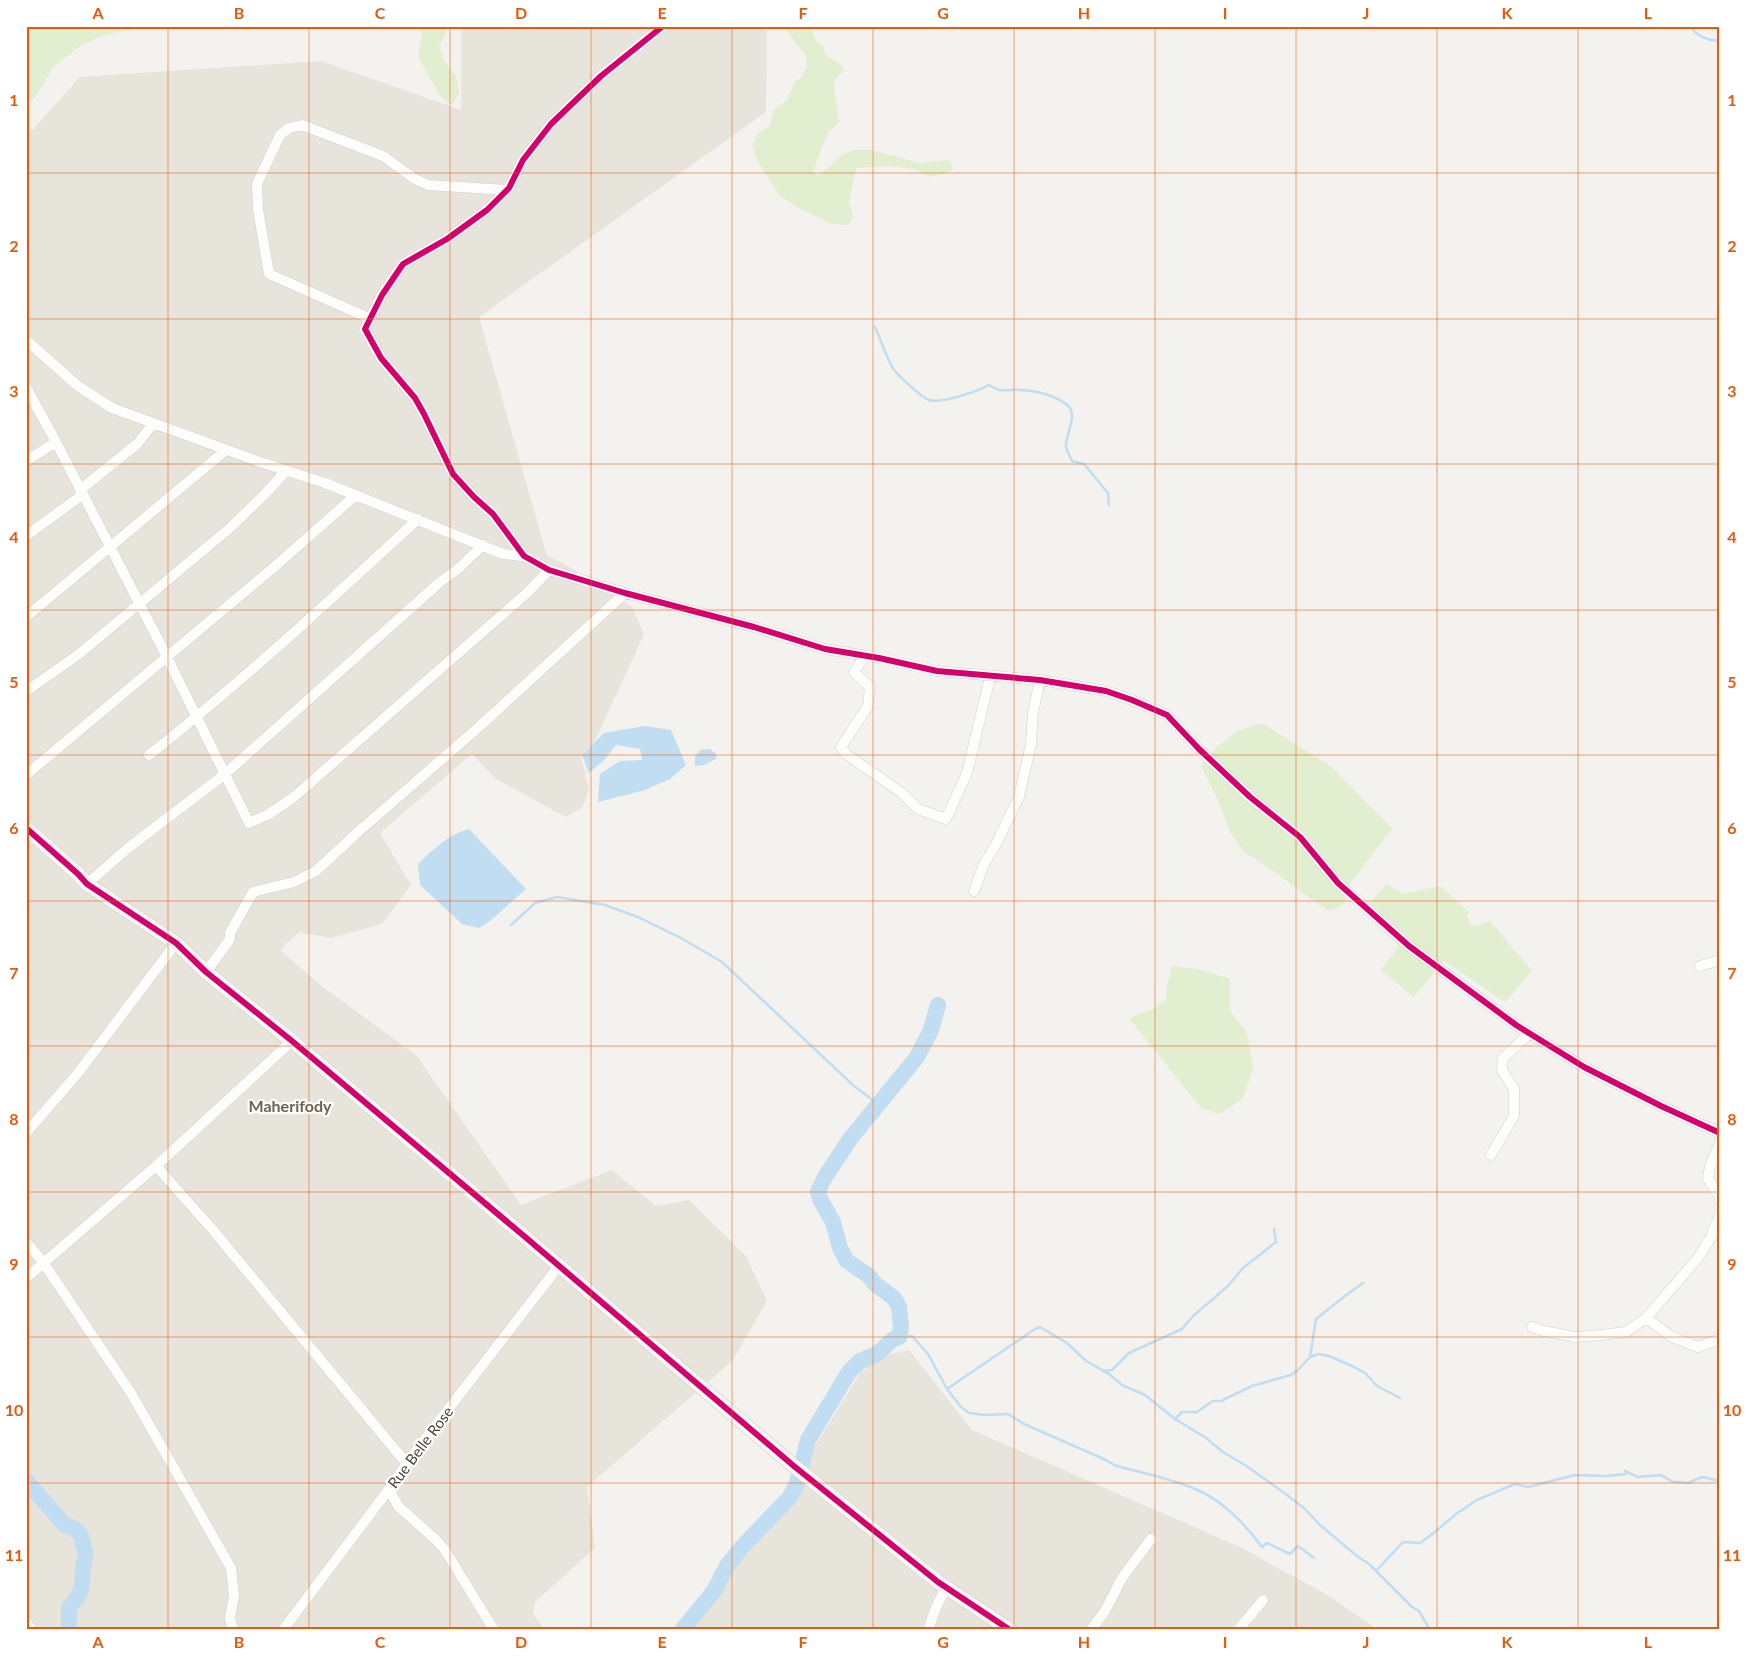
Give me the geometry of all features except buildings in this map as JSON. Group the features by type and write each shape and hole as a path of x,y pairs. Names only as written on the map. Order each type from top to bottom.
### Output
{"street":[{"path":"524,556 493,514 453,474 415,398 381,358 365,328 382,295 403,264 455,233 487,210 507,190 523,160 551,124 601,76 663,26"},
{"path":"369,318 269,274 258,209 257,184 280,135 289,128 302,125 383,156 415,180 428,185 507,190"},
{"path":"26,340 78,386 112,408 356,495 503,554 524,556 549,570 626,593 754,627 825,649 937,671 1040,680 1106,691 1167,715 1199,749 1250,796 1300,837 1338,883 1408,946 1516,1025 1584,1067 1720,1133"},
{"path":"26,387 140,604 249,823 269,814 294,797 527,593 549,570"},
{"path":"26,536 137,444 153,424"},
{"path":"26,461 56,442"},
{"path":"26,617 226,450"},
{"path":"28,690 79,654 231,527 286,471"},
{"path":"26,775 273,568 356,495"},
{"path":"149,755 197,717 296,632 418,519"},
{"path":"87,884 128,848 225,774 483,545"},
{"path":"206,972 230,939 230,933 253,892 294,882 316,870 480,726 626,593"},
{"path":"865,656 854,672 870,687 868,706 841,747 846,754 902,793 918,809 946,819 967,773 990,677"},
{"path":"974,891 984,864 1019,797 1031,744 1033,713 1040,680"},
{"path":"26,828 87,884 176,943 206,972 292,1041 795,1467 946,1587 1010,1630"},
{"path":"26,1133 78,1073 176,943"},
{"path":"1700,966 1720,960"},
{"path":"1492,1155 1514,1116 1514,1089 1502,1070 1503,1058 1530,1033"},
{"path":"26,1278 156,1166 292,1041"},
{"path":"1720,1143 1710,1166 1708,1178 1720,1200"},
{"path":"156,1166 212,1229 407,1464"},
{"path":"1532,1326 1544,1331 1574,1337 1626,1332 1646,1318 1698,1258 1711,1237 1720,1215"},
{"path":"26,1242 43,1262 132,1393 231,1568 234,1595 230,1618 233,1630"},
{"name":"Rue Belle Rose","path":"283,1630 559,1266"},
{"path":"1646,1318 1672,1337 1698,1347 1720,1339"},
{"path":"389,1489 398,1506 445,1550 494,1630"},
{"path":"1091,1630 1105,1611 1122,1578 1151,1539"},
{"path":"928,1630 946,1587"},
{"path":"1238,1630 1263,1600"},
{"path":"921,1630 926,1619 935,1610"},
{"path":"26,1621 31,1630"}],"shaded area":[{"path":"461,26 767,26 766,112 479,317 547,556 563,563 632,607 644,634 595,741 581,756 589,790 582,808 566,817 496,779 472,754 380,833 411,885 382,924 331,938 299,932 280,950 323,987 416,1055 521,1205 612,1170 656,1206 689,1200 746,1256 767,1301 732,1361 587,1487 595,1548 535,1602 533,1614 545,1630 26,1630 26,1007 30,998 26,992 26,137 80,77 321,61 461,110"},
{"path":"909,1350 972,1430 1240,1547 1331,1597 1378,1630 681,1630 720,1565 787,1501 813,1449 860,1373 880,1356"}],"green space":[{"path":"26,26 50,26 50,28 53,26 152,26 108,34 81,45 53,67 37,95 26,108"},
{"path":"418,26 444,26 446,33 439,46 444,61 456,76 459,93 452,105 441,97 418,57 422,35"},
{"path":"786,26 811,26 816,41 823,46 826,56 841,64 844,71 834,80 839,123 829,131 821,149 814,171 818,176 842,155 853,150 871,150 919,163 949,160 953,169 947,173 929,177 914,169 889,166 856,168 849,202 853,216 849,225 832,224 799,208 780,196 757,160 752,146 758,133 769,127 774,110 787,100 795,82 802,77 807,67 806,56 787,31"},
{"path":"1262,723 1333,768 1392,829 1351,882 1344,904 1331,911 1245,853 1231,834 1217,798 1201,766 1215,749 1237,731"},
{"path":"1387,884 1402,894 1440,886 1470,913 1466,916 1473,927 1490,921 1532,971 1505,1002 1444,961 1413,997 1381,970 1399,946 1362,911"},
{"path":"1172,966 1197,969 1230,979 1230,1011 1247,1033 1253,1068 1243,1098 1220,1114 1201,1108 1129,1018 1155,1008 1166,1000 1167,985"}],"water":[{"path":"644,726 671,730 686,765 670,779 645,790 598,802 600,774 620,761 642,760 640,749 616,745 604,760 589,773 582,755 604,733"},
{"path":"710,749 716,754 716,759 704,765 695,766 695,757 700,750"},
{"path":"469,829 526,889 490,921 479,928 462,924 420,885 418,864 447,839"}],"waterway":[{"path":"1690,26 1703,37 1711,40 1720,40"},
{"path":"875,327 894,370 905,382 929,400 950,399 989,385 1000,390 1040,392 1066,404 1072,413 1066,442 1067,451 1072,461 1084,464 1108,493 1109,505"},
{"path":"511,925 535,903 557,897 605,905 638,917 681,938 722,962 854,1086 878,1104"},
{"path":"682,1630 714,1591 727,1566 741,1548 789,1498 796,1486 808,1440 849,1372 860,1361 877,1354 892,1340 899,1337 901,1327 899,1307 894,1298 875,1284 869,1276 847,1261 840,1248 833,1222 820,1199 818,1191 850,1139 917,1057 931,1030 938,1005"},
{"path":"1103,1371 1112,1370 1129,1353 1182,1329 1192,1317 1228,1286 1243,1268 1276,1242 1274,1229"},
{"path":"1310,1357 1316,1319 1363,1283"},
{"path":"899,1337 912,1336 928,1354 947,1389 1040,1327 1067,1343 1086,1361 1109,1374 1122,1385 1145,1395 1175,1419 1206,1438 1223,1452 1287,1495 1305,1509 1320,1525 1369,1564 1412,1607 1419,1611 1429,1628 1434,1630"},
{"path":"1175,1419 1182,1412 1197,1412 1213,1401 1221,1401 1252,1386 1291,1375 1310,1357 1318,1354 1329,1356 1352,1366 1365,1373 1377,1386 1400,1398"},
{"path":"947,1389 961,1407 969,1413 985,1415 1008,1414 1024,1424 1114,1465 1195,1489 1224,1506 1262,1547 1267,1543 1290,1554 1298,1546 1314,1558"},
{"path":"1376,1571 1403,1542 1420,1543 1477,1500 1515,1484 1528,1487 1575,1475 1606,1476 1626,1474 1625,1471 1638,1477 1661,1475 1673,1482 1688,1483 1702,1477 1720,1481"},
{"path":"26,1480 65,1525 75,1529 80,1534 86,1555 83,1565 81,1590 77,1599 69,1607 69,1630"}],"cycle path":[{"path":"663,26 601,76 551,124 523,160 509,188 487,210 447,239 403,264 382,295 365,329 381,358 415,398 453,474 493,514 524,556 549,570 625,593 754,627 825,649 879,658 937,671 1040,680 1106,691 1167,715 1199,749 1250,797 1300,837 1338,883 1409,946 1516,1025 1584,1067 1720,1133"},
{"path":"26,828 87,884 176,943 206,972 292,1041 795,1467 938,1582 1010,1630"}],"district":[{"name":"Maherifody","path":"290,1105"}]}
